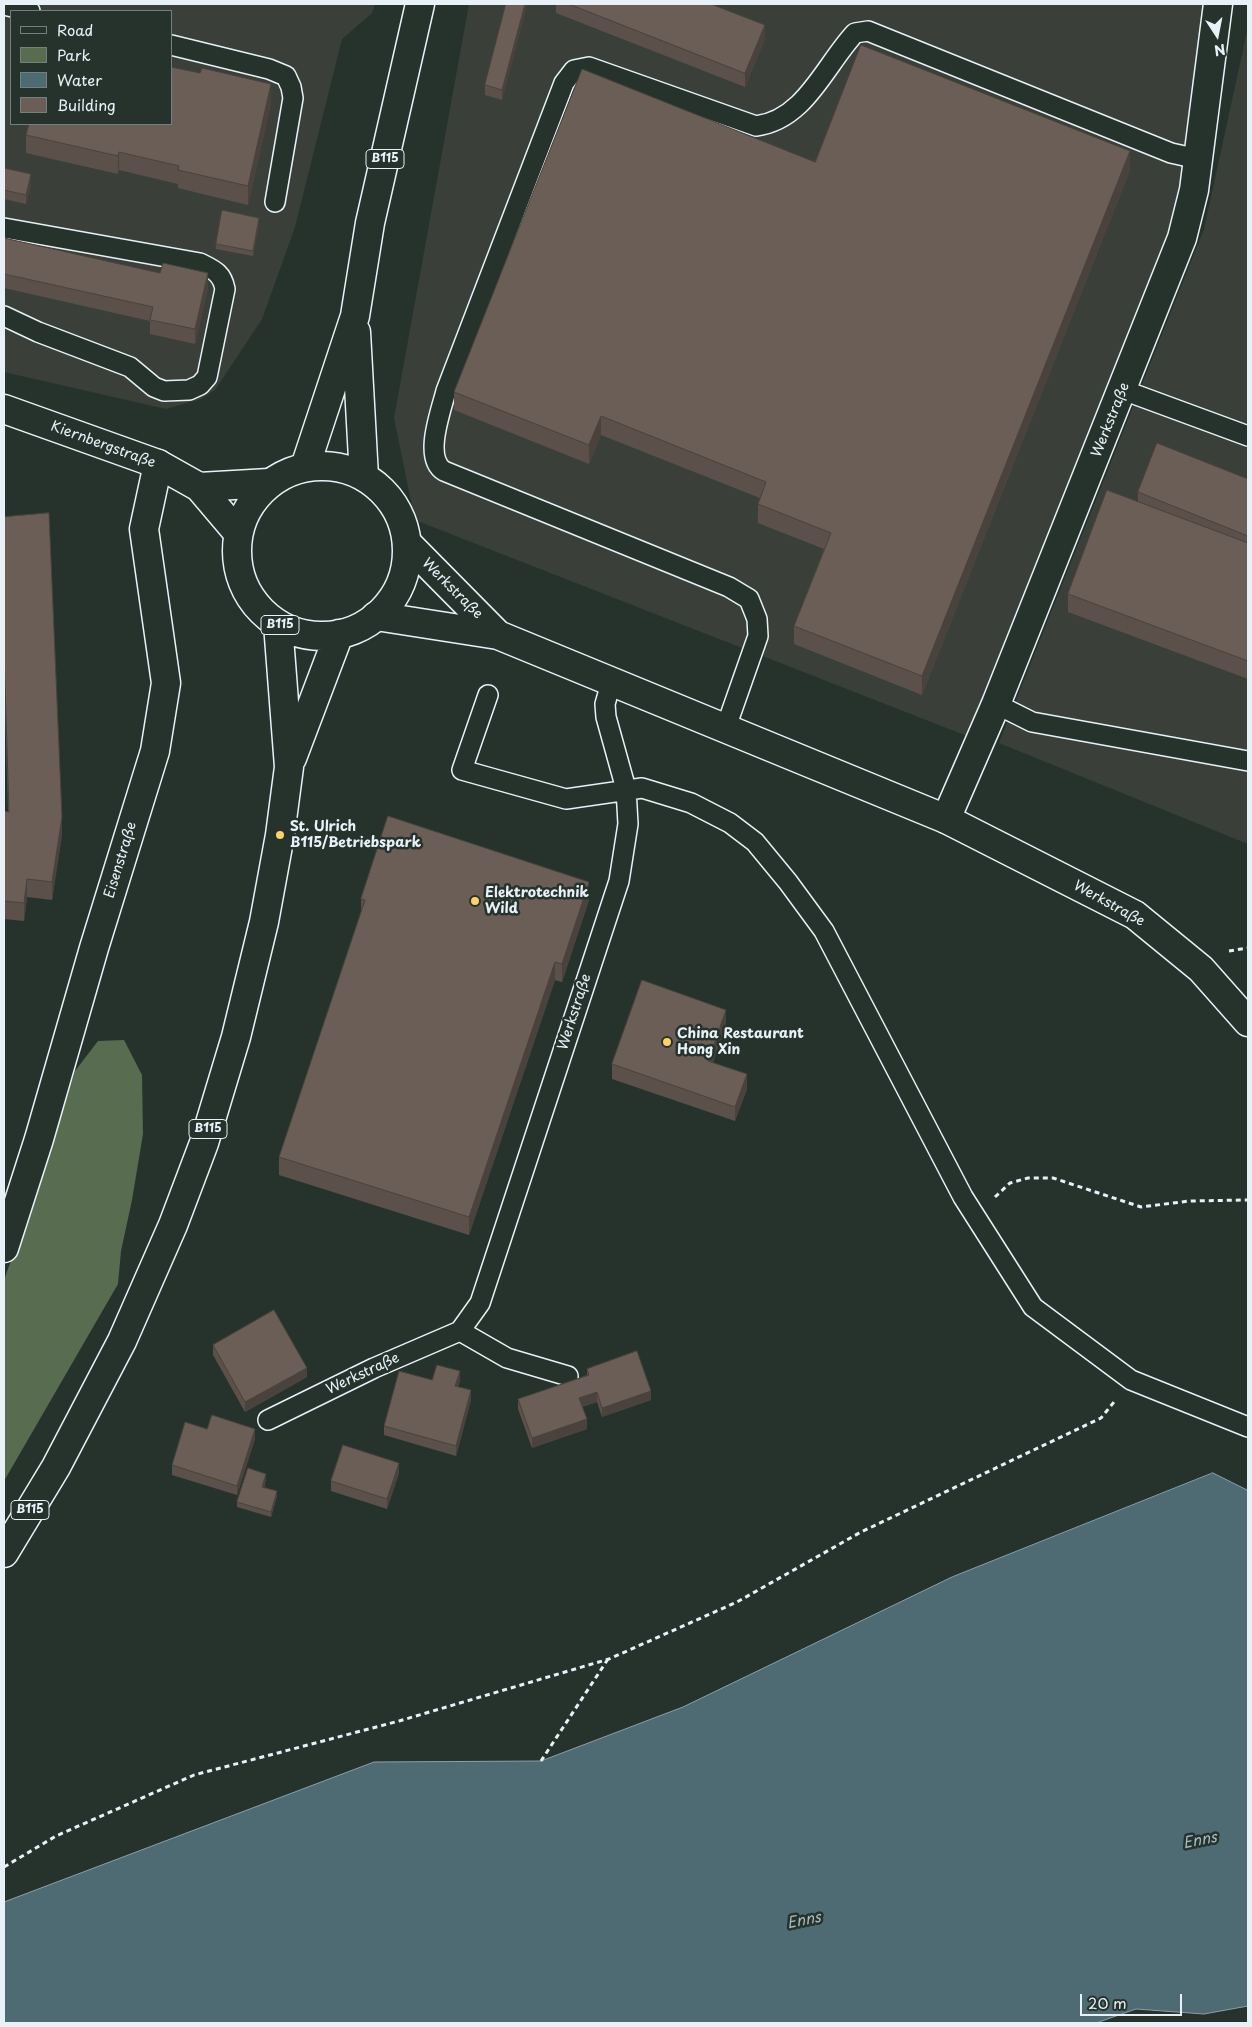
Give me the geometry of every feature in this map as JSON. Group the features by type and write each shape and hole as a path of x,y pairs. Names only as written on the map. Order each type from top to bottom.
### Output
{"street":[{"name":"B115","path":"305,467 355,316 370,223 420,4"},
{"name":"Werkstraße","path":"946,819 996,704 1123,390 1182,238 1194,190 1218,4"},
{"name":"B115","path":"355,316 364,477"},
{"name":"Kiernbergstraße","path":"4,409 158,464 199,487 238,533"},
{"name":"Eisenstraße","path":"4,1248 39,1139 94,948 155,751 166,683 144,529 158,464"},
{"name":"B115","path":"325,466 339,468 364,477 380,489 393,504 402,523 407,543 406,564 400,584 390,601 376,616 359,628 340,634 318,636 298,633 278,624 261,611 240,576 236,555 238,533 244,514 255,498 269,484 286,473 305,467 325,466"},
{"path":"199,487 269,484"},
{"name":"Werkstraße","path":"407,543 498,635"},
{"name":"Werkstraße","path":"376,616 498,635 725,730 946,819 1135,915 1202,969 1248,1022"},
{"name":"B115","path":"4,1553 56,1467 122,1341 173,1225 204,1144 236,1038 264,922 280,835 289,767 278,624"},
{"name":"B115","path":"289,767 340,634"}],"lane":[{"path":"4,5 26,10"},
{"path":"725,730 758,636 757,619 748,599 729,587 444,471 439,468 433,455 437,425 446,391 564,83 574,70 589,67 756,126 771,124 786,116 802,101 856,33 868,32 1171,154 1198,159"},
{"path":"172,45 269,69 286,76 293,98 275,202"},
{"path":"4,228 200,263 217,271 223,278 225,289 207,376 200,385 189,390 164,391 154,387 130,367 38,332 4,316"},
{"path":"1123,390 1248,436"},
{"name":"Werkstraße","path":"268,1420 374,1368 460,1331 480,1303 619,881 628,824 626,789 606,717 605,704 611,683"},
{"path":"488,695 462,770 566,799 626,789 642,788 661,792 691,803 730,824 756,842 824,931 980,1224 1033,1307 1130,1380 1248,1427"},
{"path":"996,704 1032,722 1248,760"},
{"path":"460,1331 507,1358 568,1376"}],"path":[{"path":"980,1224 995,1196 1010,1183 1028,1178 1052,1178 1141,1207 1189,1201 1248,1200"},
{"path":"4,1867 56,1836 194,1775 400,1721 609,1659 737,1602 861,1532 1102,1418 1130,1380"},
{"path":"541,1761 609,1659"}],"shaded area":[{"path":"4,4 375,4 372,13 342,39 295,227 262,319 215,390 201,399 166,409 4,372"},
{"path":"469,4 1203,4 1180,212 967,736 415,520 394,418"},
{"path":"1248,27 1248,844 999,743 1204,229"}],"green space":[{"path":"124,1040 142,1075 143,1134 121,1251 118,1284 4,1481 4,1280 43,1172 75,1071 98,1041"}],"water":[{"name":"Enns","path":"1213,1473 1247,1490 1248,1494 1248,2006 1204,2014 1136,2009 1096,2023 4,2023 4,1902 374,1762 541,1761 683,1707 952,1577"}],"building":[{"path":"506,4 525,4 502,90 485,85"},
{"path":"569,4 711,4 765,25 745,73"},
{"path":"861,45 1130,151 922,676 794,626 831,533 758,504 766,482 601,416 589,445 454,392 582,69 815,162"},
{"path":"172,67 200,73 202,68 271,84 248,186 178,170 179,166 119,152 118,156 26,135 29,125 172,125"},
{"path":"4,168 31,174 26,195 4,190"},
{"path":"222,210 259,218 253,251 216,244"},
{"path":"4,238 160,273 163,263 208,273 195,329 150,320 153,307 4,274"},
{"path":"1157,443 1248,479 1248,536 1138,492"},
{"path":"1107,490 1248,543 1248,661 1068,594"},
{"path":"49,513 62,817 52,882 27,879 24,903 4,901 4,811 9,812 4,653 4,517"},
{"path":"388,816 589,882 562,964 555,962 469,1217 279,1157 365,900 361,899"},
{"path":"642,980 726,1010 708,1061 747,1074 735,1107 612,1064"},
{"path":"274,1310 307,1368 245,1402 213,1345"},
{"path":"637,1351 651,1391 602,1408 597,1392 579,1398 587,1419 532,1438 518,1399 589,1375 587,1369"},
{"path":"437,1365 460,1371 455,1386 471,1390 456,1446 384,1426 399,1371 432,1380"},
{"path":"212,1415 255,1429 237,1486 172,1465 185,1422 207,1429"},
{"path":"343,1445 399,1463 387,1499 331,1481"},
{"path":"248,1468 266,1474 262,1487 277,1491 271,1512 237,1502"}],"place":[{"name":"St. Ulrich B115/Betriebspark","path":"280,835"},
{"name":"Elektrotechnik Wild","path":"475,901"},
{"name":"China Restaurant Hong Xin","path":"667,1042"}]}
